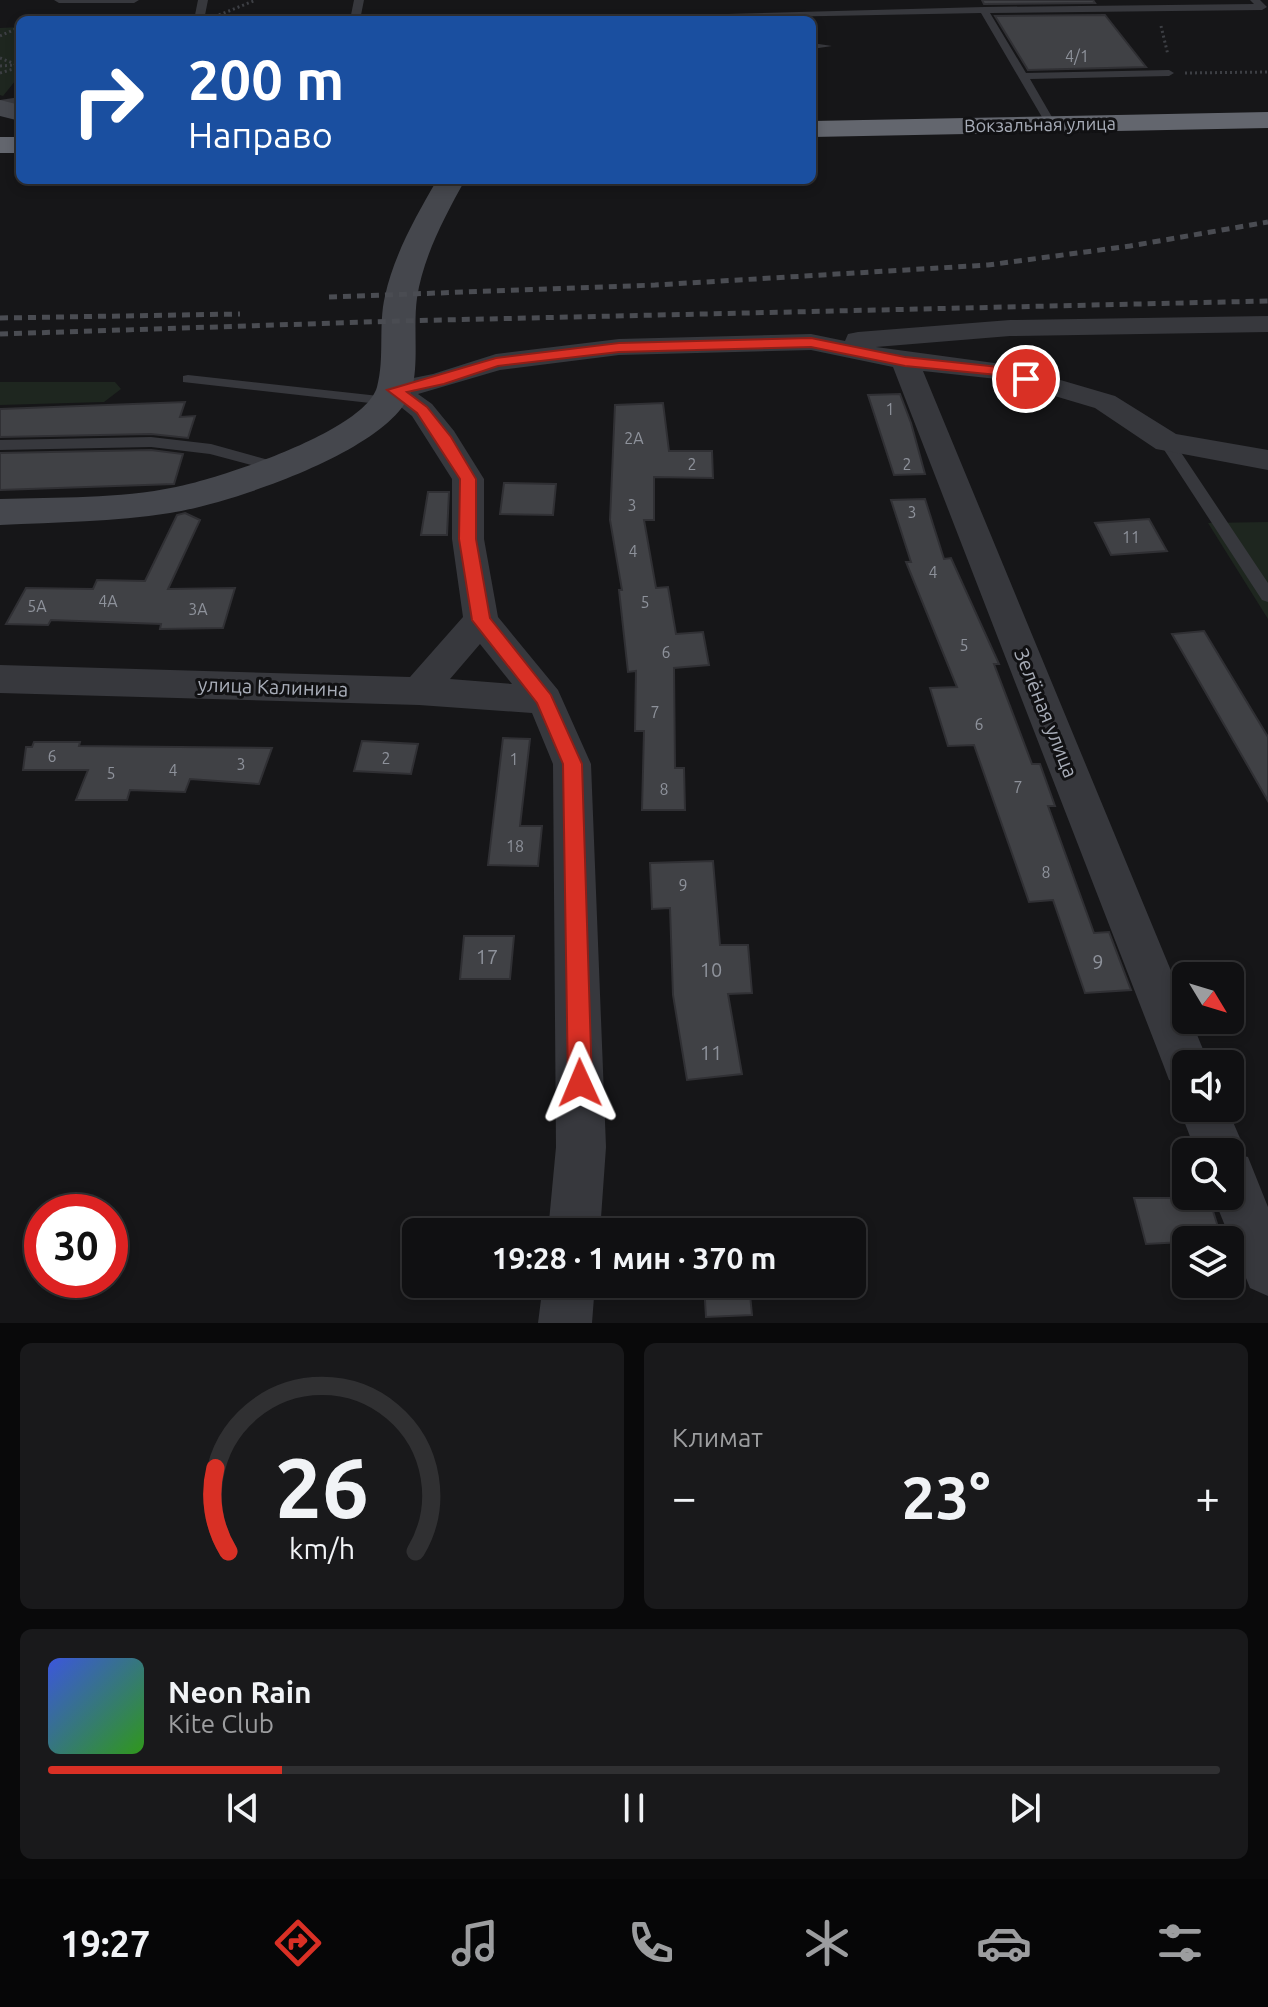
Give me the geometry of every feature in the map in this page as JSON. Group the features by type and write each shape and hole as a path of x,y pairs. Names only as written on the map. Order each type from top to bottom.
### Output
{"highway":[{"name":"Вокзальная улица","path":"816,129 1268,120"}],"street":[{"path":"0,512 122,507 174,500 231,486 282,468 337,443 370,421 391,395 401,296 426,224 449,184"},
{"path":"391,395 496,362 619,347 811,342 1010,328 1268,324"},
{"path":"811,342 905,361 999,371 1105,402 1167,442 1268,460"},
{"name":"Зелёная улица","path":"905,361 1180,1050"},
{"path":"391,395 422,410 443,437 468,479 468,539 481,620 545,700 572,764 581,1147 575,1218"},
{"path":"419,691 481,620"},
{"name":"улица Калинина","path":"0,679 419,691 545,700"},
{"path":"1244,1210 1268,1270"},
{"path":"565,1323 568,1298"}],"lane":[{"path":"59,0 134,0"},
{"path":"836,0 841,15"},
{"path":"804,16 984,10 1262,7 1255,0"},
{"path":"984,10 1051,124"},
{"path":"816,46 827,46"},
{"path":"1022,76 1169,73"},
{"path":"188,379 391,395"},
{"path":"0,445 151,442 211,449 282,468"},
{"path":"1167,442 1268,596"}],"path":[{"path":"219,15 256,0"},
{"path":"1170,8 1159,19 1167,42 1169,73 1268,72"}],"shaded area":[{"path":"16,27 16,80 3,96 0,95 0,28"},
{"path":"0,382 115,382 121,389 104,402 0,405"},
{"path":"1268,522 1268,619 1208,523"}],"building":[{"path":"982,0 1093,0 1095,3 984,4"},
{"path":"1105,15 1146,67 1028,70 995,16"},
{"path":"900,394 925,474 894,475 868,395"},
{"path":"185,402 180,417 195,416 188,438 151,434 0,437 0,409"},
{"path":"663,403 669,451 712,451 713,478 654,477 654,520 644,520 656,588 668,587 676,634 703,632 709,665 674,668 675,768 684,768 685,810 642,810 644,731 635,731 636,671 628,672 619,590 622,590 610,520 615,405"},
{"path":"151,450 183,454 174,484 0,490 0,453"},
{"path":"504,483 556,484 553,515 500,514"},
{"path":"428,492 449,492 447,535 421,535"},
{"path":"925,499 944,559 951,558 999,664 994,664 1032,764 1040,764 1055,806 1048,806 1094,933 1109,932 1131,990 1085,993 1053,900 1029,902 974,745 948,746 930,688 957,687 906,562 911,562 891,500"},
{"path":"185,513 200,520 168,589 235,588 223,628 160,629 161,624 51,620 48,625 6,624 26,588 93,589 97,580 145,581 177,515"},
{"path":"1149,519 1167,551 1111,555 1095,523"},
{"path":"1204,631 1268,737 1268,801 1172,634"},
{"path":"503,738 530,739 520,826 542,826 538,866 488,865"},
{"path":"362,741 418,744 411,774 354,771"},
{"path":"34,742 80,742 79,746 272,748 259,784 190,779 185,792 130,790 127,800 76,800 88,770 23,770 26,747 32,747"},
{"path":"713,861 720,945 748,945 752,993 728,994 742,1074 687,1080 673,995 670,908 652,909 650,863"},
{"path":"464,936 514,936 510,979 460,979"},
{"path":"1134,1198 1172,1198 1172,1210 1213,1210 1218,1226 1172,1226 1172,1243 1146,1244"},
{"path":"705,1298 750,1298 752,1315 706,1317"}],"railway":[{"path":"329,297 655,285 988,265 1130,246 1268,222"},
{"path":"0,334 398,321 1268,301"},
{"path":"0,318 240,314"}],"route":[{"path":"580,1083 572,764 545,700 481,620 468,539 468,479 443,437 422,410 394,390 439,381 496,362 619,347 811,342 905,361 999,371 1026,379"}]}
